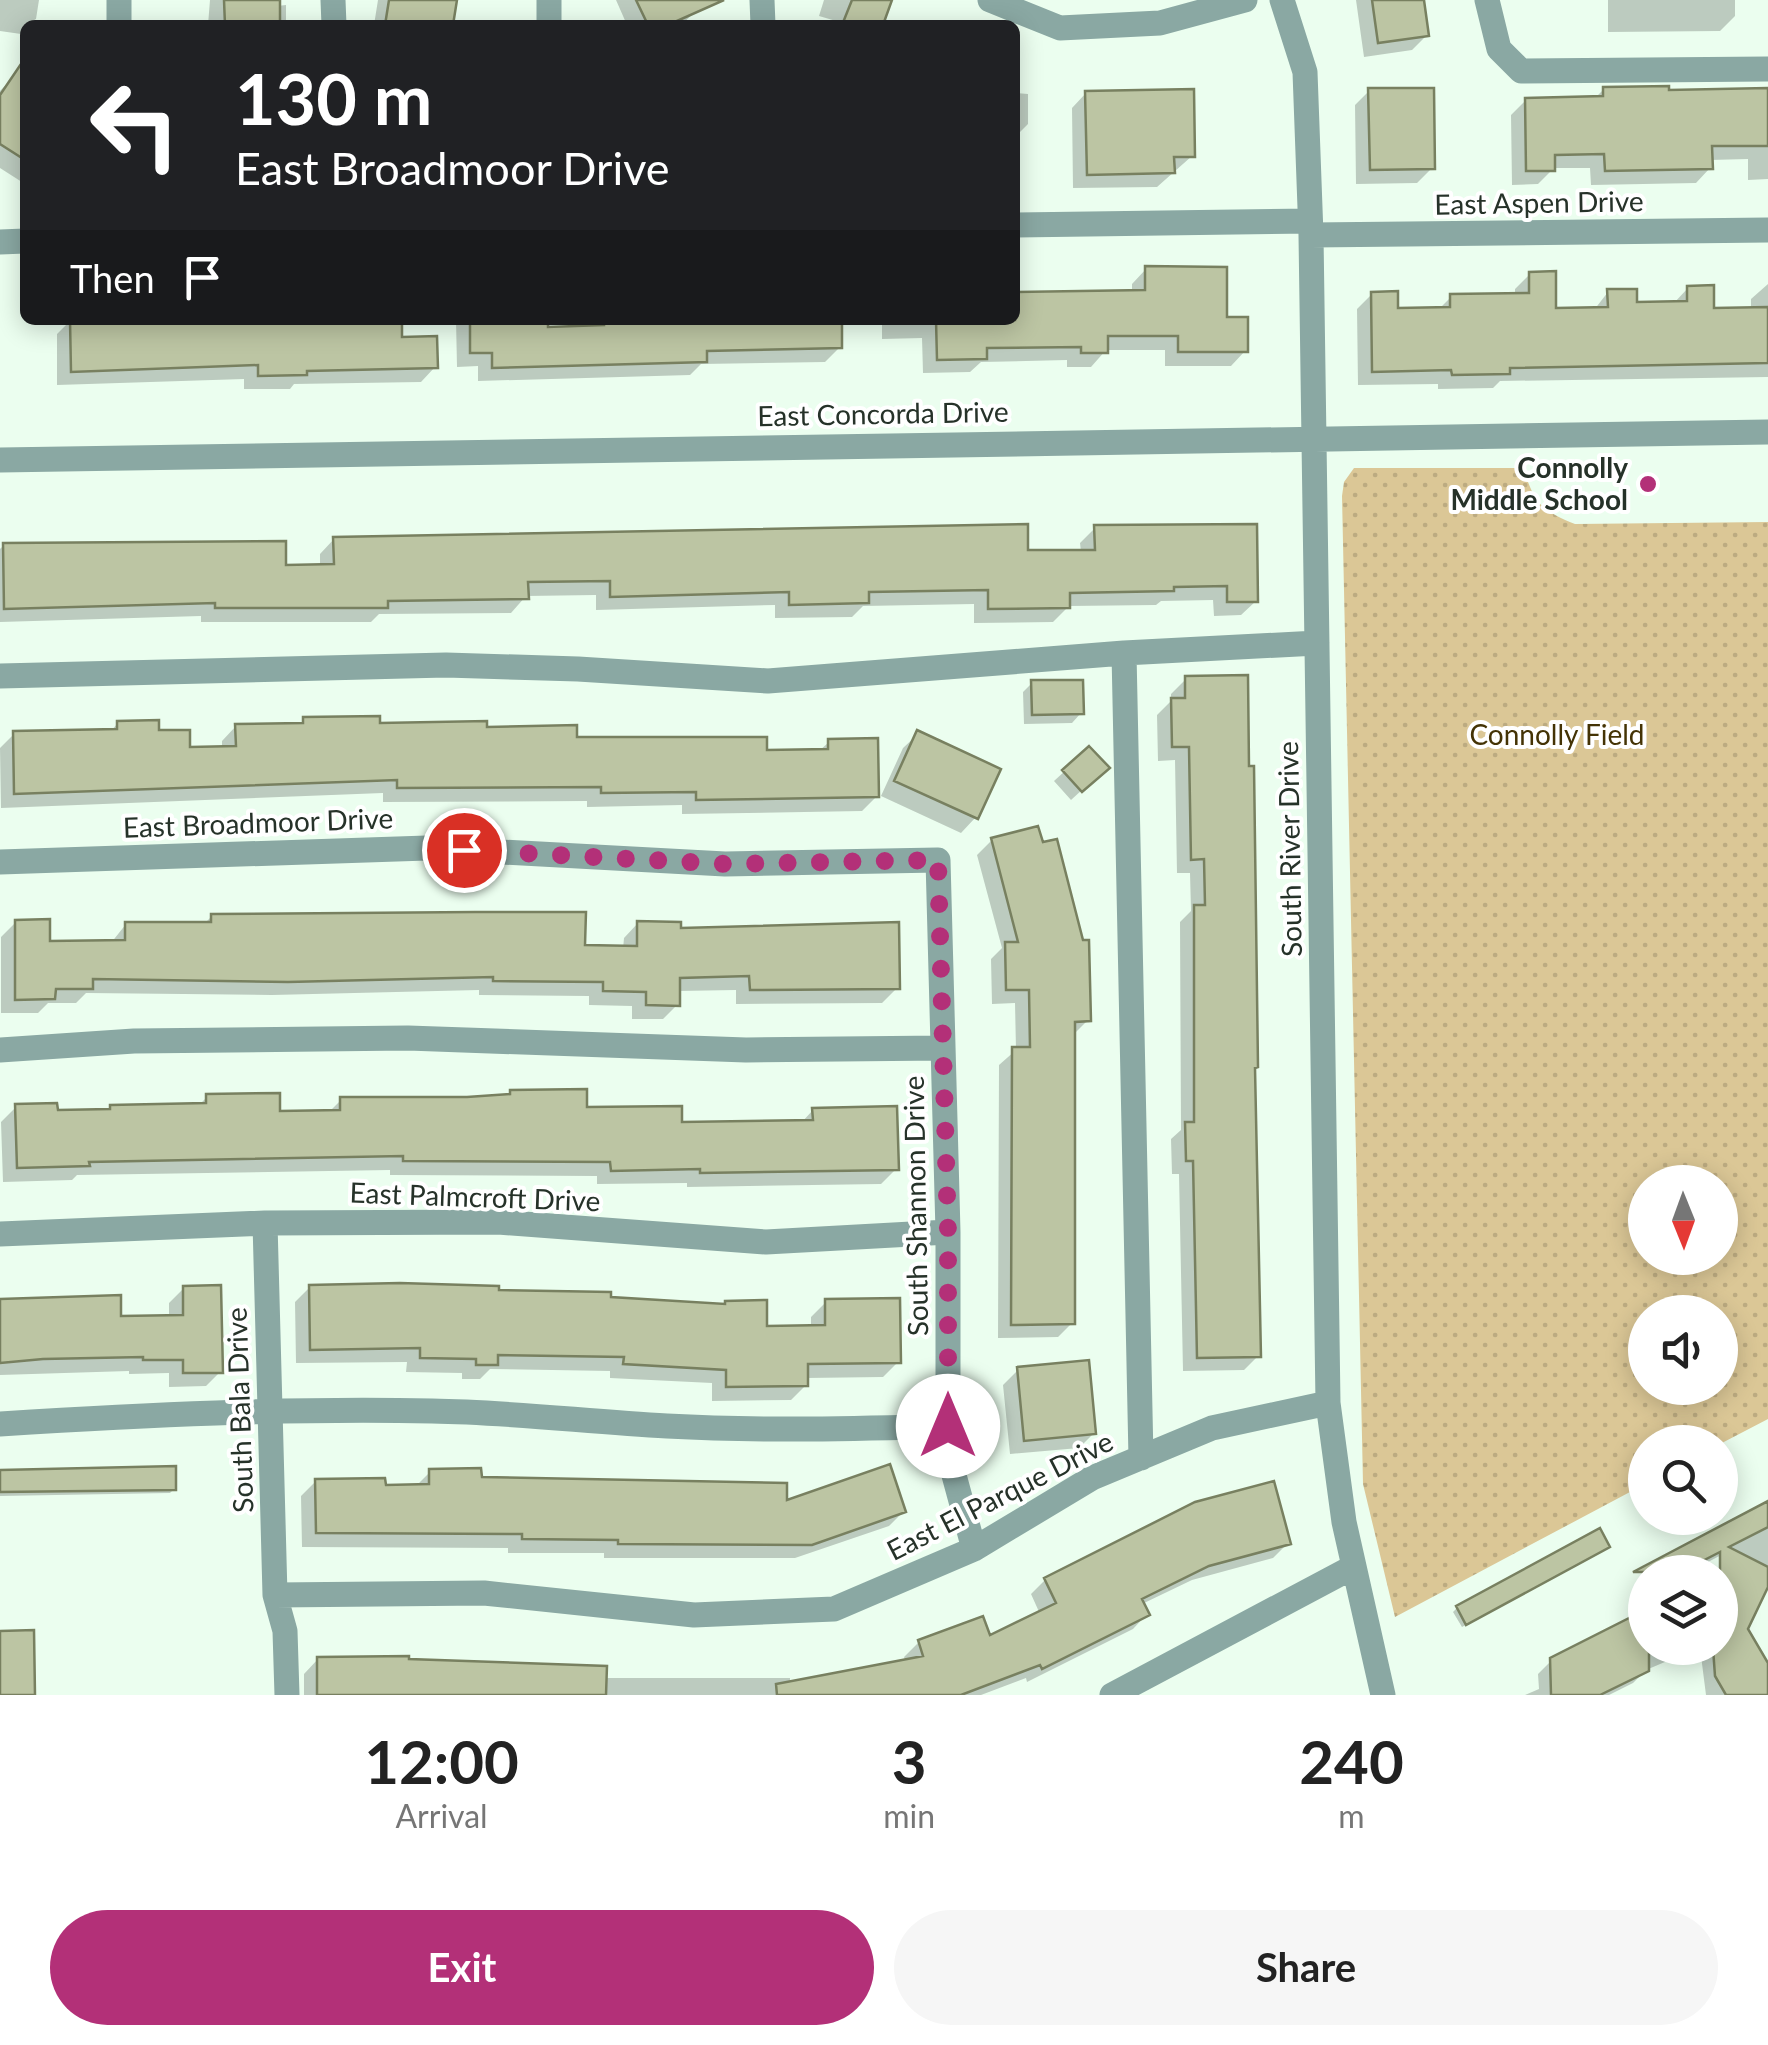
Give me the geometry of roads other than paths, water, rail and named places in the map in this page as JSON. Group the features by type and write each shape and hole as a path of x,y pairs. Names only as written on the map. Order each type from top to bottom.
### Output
{"street":[{"path":"990,0 1060,28 1160,23 1245,0"},
{"name":"South River Drive","path":"1282,0 1305,72 1328,1402 1353,1567 1383,1695"},
{"path":"1487,0 1498,49 1521,71 1768,69"},
{"name":"East Aspen Drive","path":"1020,225 1768,230"},
{"name":"East Concorda Drive","path":"0,460 1768,432"},
{"path":"0,676 446,665 768,681 1124,653 1317,644"},
{"path":"1124,653 1141,1458"},
{"name":"East Broadmoor Drive","path":"0,862 427,848 726,864 938,860"},
{"name":"South Shannon Drive","path":"938,860 948,1232 948,1454 974,1549"},
{"path":"0,1050 134,1041 408,1038 746,1050 943,1048"},
{"name":"East Palmcroft Drive","path":"0,1234 265,1223 498,1222 766,1242 948,1232"},
{"name":"South Bala Drive","path":"265,1223 275,1595 285,1631 287,1695"},
{"name":"East El Parque Drive","path":"275,1595 484,1594 694,1615 834,1609 974,1549 1092,1478 1212,1428 1328,1402"},
{"path":"0,1424 270,1412 431,1410 665,1426 792,1430 948,1426"},
{"path":"1112,1695 1353,1567"}],"place":[{"name":"Connolly Middle School","path":"1648,484"}],"park label":[{"name":"Connolly Field","path":"1557,735"}]}
